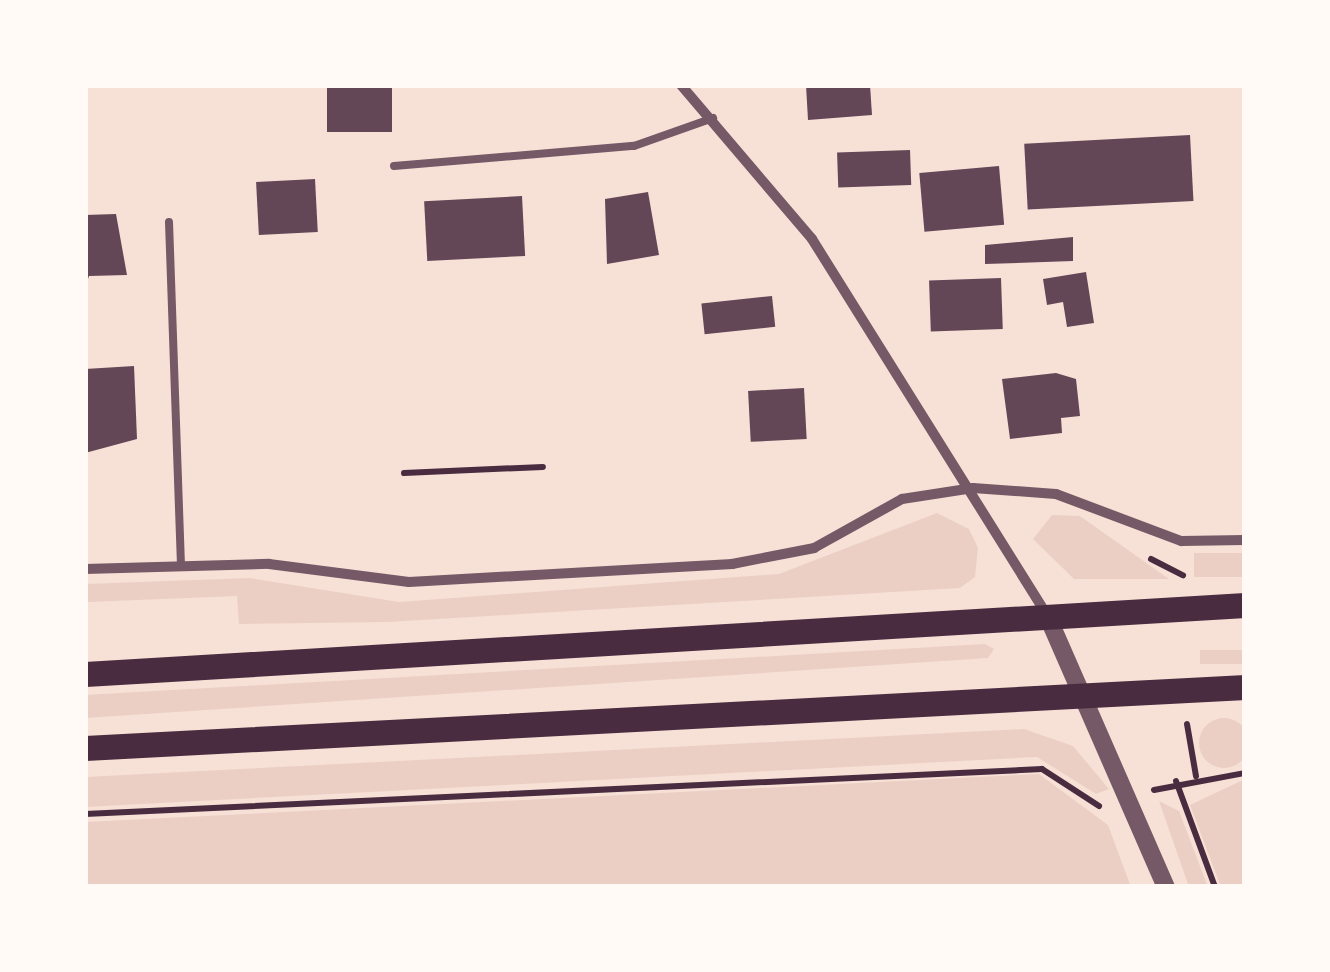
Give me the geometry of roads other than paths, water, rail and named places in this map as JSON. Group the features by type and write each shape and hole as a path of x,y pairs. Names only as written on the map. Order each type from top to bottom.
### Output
{"main road":[{"path":"85,674 1245,605"},
{"path":"85,748 1245,687"}],"street":[{"path":"681,85 812,239 973,488 1047,615 1088,696 1166,887"},
{"path":"85,570 269,564 408,582 750,562 814,548 902,499 973,488 1056,494 1166,538 1245,540"}],"lane":[{"path":"394,166 618,148 713,118"},
{"path":"168,222 181,565"}]}
